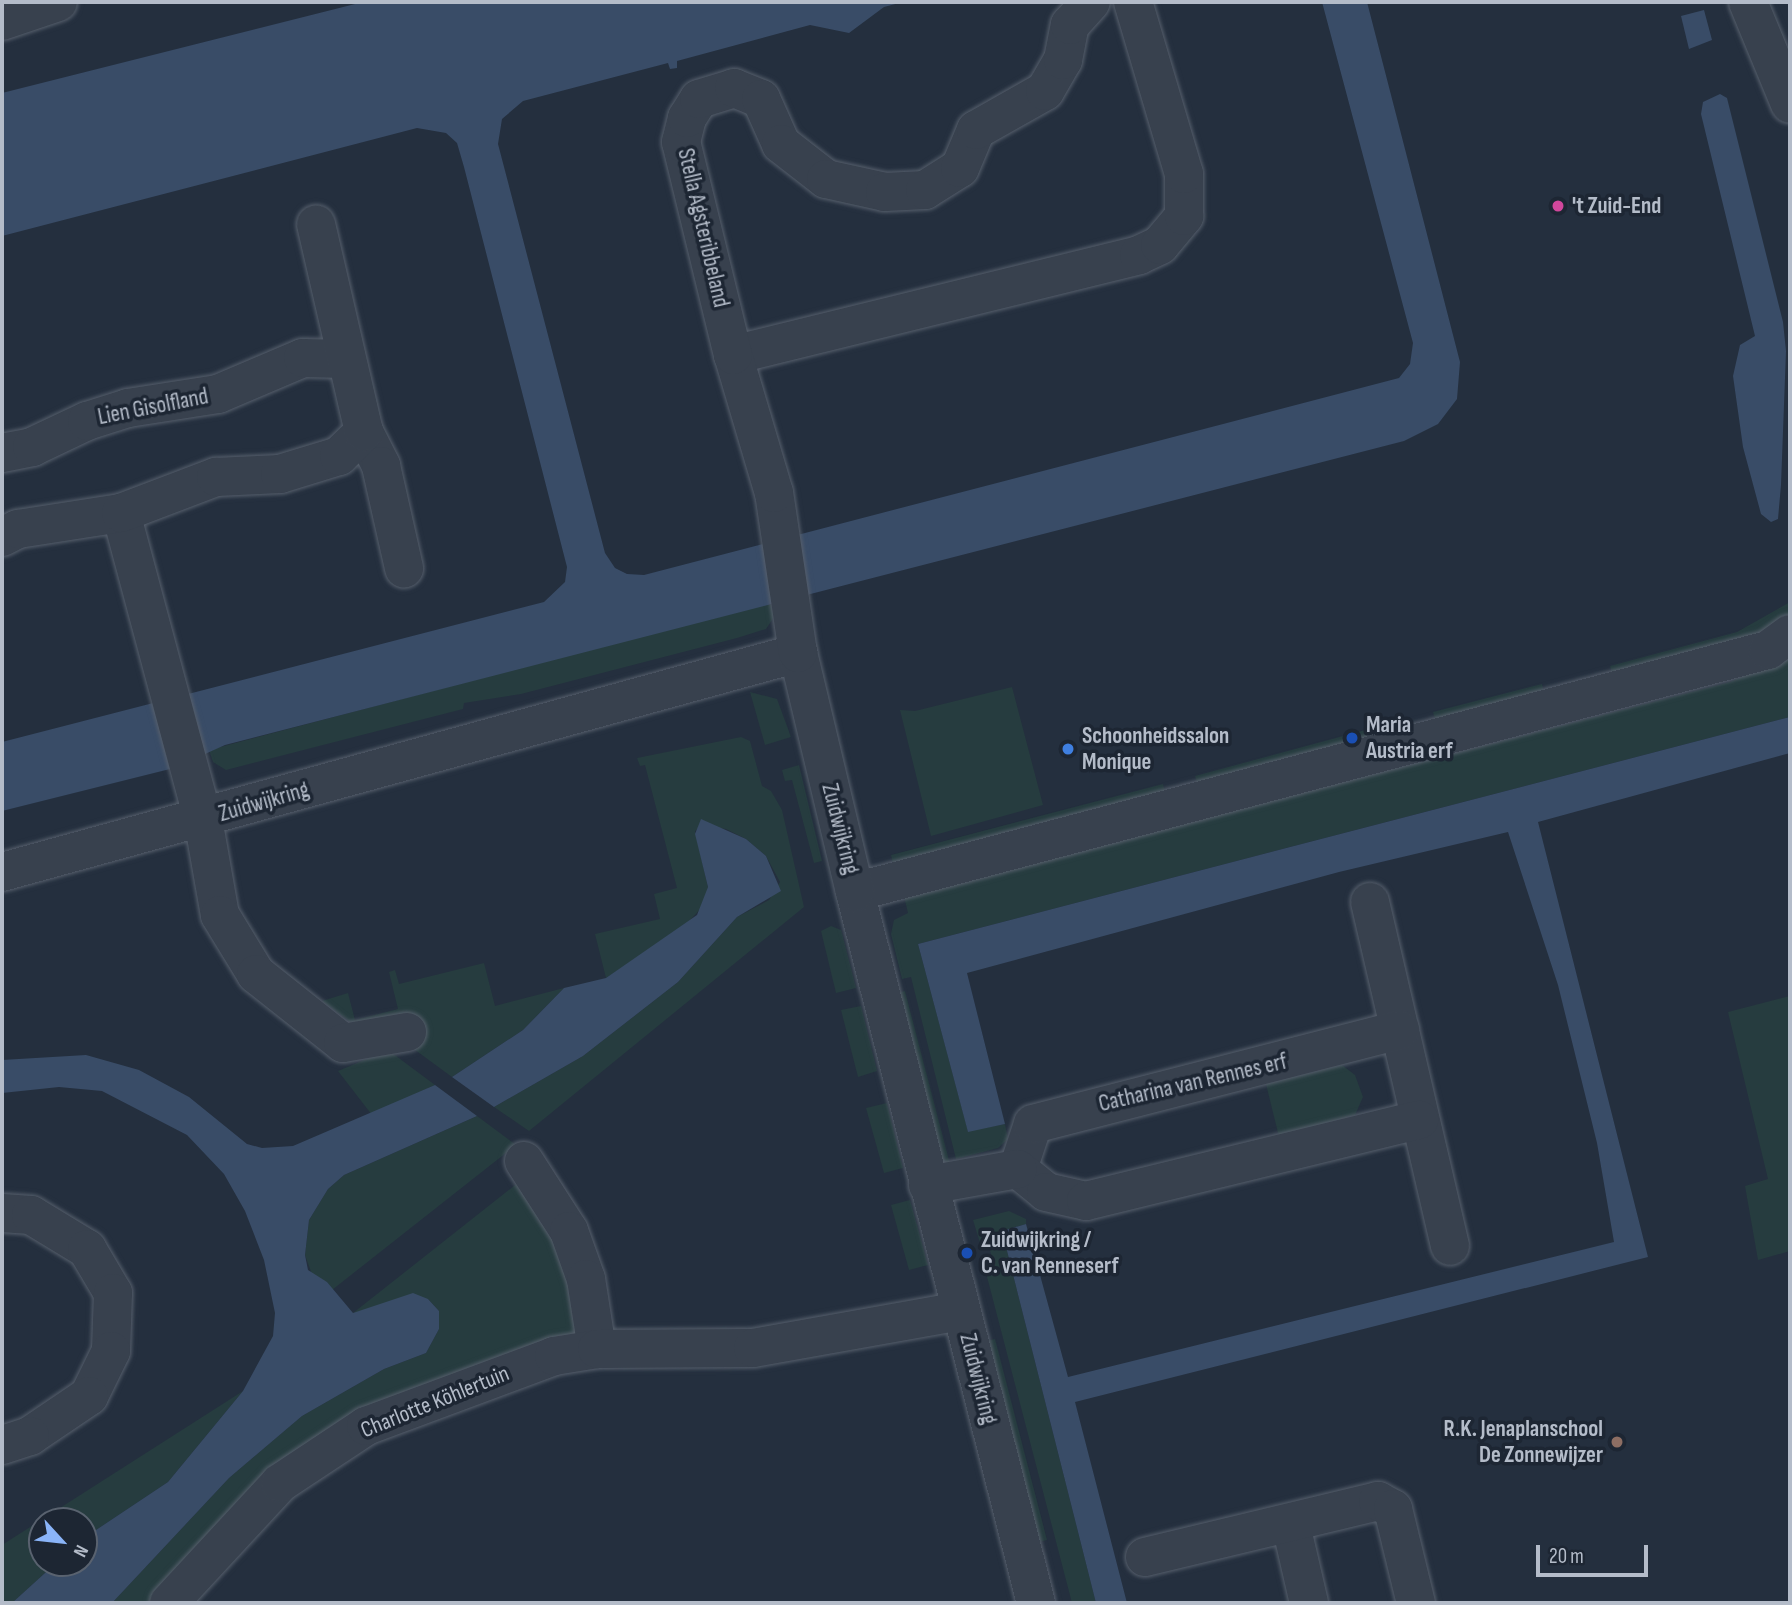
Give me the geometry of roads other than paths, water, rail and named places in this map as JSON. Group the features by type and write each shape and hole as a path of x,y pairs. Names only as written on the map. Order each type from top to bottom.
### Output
{"street":[{"path":"2,21 58,2"},
{"name":"Stella Agsteribbeland","path":"798,653 774,493 733,355 681,142 687,118 699,99 734,88 749,91 761,99 781,144 826,178 885,192 925,190 960,169 976,130 1045,91 1063,60 1069,25 1091,2"},
{"path":"733,355 1139,255 1160,245 1184,216 1184,174 1133,2"},
{"path":"1748,2 1779,53 1790,104"},
{"path":"316,224 345,359 364,432 381,466 404,568"},
{"name":"Lien Gisolfland","path":"2,453 33,447 87,421 128,408 218,394 303,358 345,359"},
{"path":"2,537 18,528 121,513 216,477 280,474 339,456 364,432"},
{"path":"121,513 172,692 203,819"},
{"path":"855,892 1768,650 1790,634"},
{"name":"Zuidwijkring","path":"2,872 203,819 798,653 928,1185 1036,1603"},
{"name":"Zuidwijkring","path":"203,819 219,915 256,974 342,1043 407,1032"},
{"path":"1370,902 1450,1245"},
{"name":"Catharina van Rennes erf","path":"1017,1169 1033,1124 1400,1030"},
{"path":"928,1185 1017,1169 1046,1192 1086,1200 1419,1120"},
{"path":"524,1161 569,1231 586,1279 597,1349"},
{"path":"2,1213 31,1215 87,1249 113,1293 111,1351 89,1395 30,1436 2,1445"},
{"name":"Charlotte Köhlertuin","path":"169,1603 280,1483 366,1426 554,1356 597,1349 753,1348 961,1311"},
{"path":"1144,1557 1291,1525 1378,1501 1394,1508 1416,1603"},
{"path":"1291,1525 1309,1603"}],"water":[{"path":"363,2 903,2 884,7 849,33 810,25 677,61 677,68 670,69 668,63 523,101 502,119 498,144 605,553 615,568 627,574 644,575 1399,378 1410,364 1413,343 1322,2 1367,2 1460,362 1457,399 1438,424 1404,441 225,745 174,768 2,811 2,742 544,602 565,582 567,567 464,167 457,143 446,133 417,128 2,236 2,93"},
{"path":"1704,10 1712,40 1689,49 1681,16"},
{"path":"1720,94 1727,98 1783,322 1786,351 1781,485 1778,519 1771,522 1761,514 1743,447 1733,376 1740,345 1755,336 1701,114 1703,102"},
{"path":"1790,717 1790,753 1538,822 1648,1257 1075,1402 1127,1603 1096,1603 1002,1231 1026,1224 1068,1377 1614,1242 1597,1143 1558,985 1508,832 1339,872 967,973 1005,1124 968,1132 918,944"},
{"path":"701,819 746,839 766,856 781,891 737,917 678,982 583,1056 494,1107 452,1077 523,1030 564,988 606,978 697,915 708,887 695,834"},
{"path":"86,1055 139,1070 189,1097 247,1144 262,1148 293,1146 435,1085 477,1116 344,1175 328,1189 309,1220 305,1255 308,1270 327,1282 353,1313 413,1293 428,1299 439,1311 439,1329 426,1353 384,1369 302,1416 229,1478 112,1603 12,1603 41,1577 98,1577 98,1529 168,1482 243,1391 273,1336 275,1313 264,1260 245,1211 224,1174 187,1135 102,1091 59,1087 2,1093 2,1060"}],"place":[{"name":"'t Zuid-End","path":"1558,206"},
{"name":"Maria Austria erf","path":"1352,738"},
{"name":"Schoonheidssalon Monique","path":"1068,749"},
{"name":"Zuidwijkring / C. van Renneserf","path":"967,1253"},
{"name":"R.K. Jenaplanschool De Zonnewijzer","path":"1617,1442"}]}
